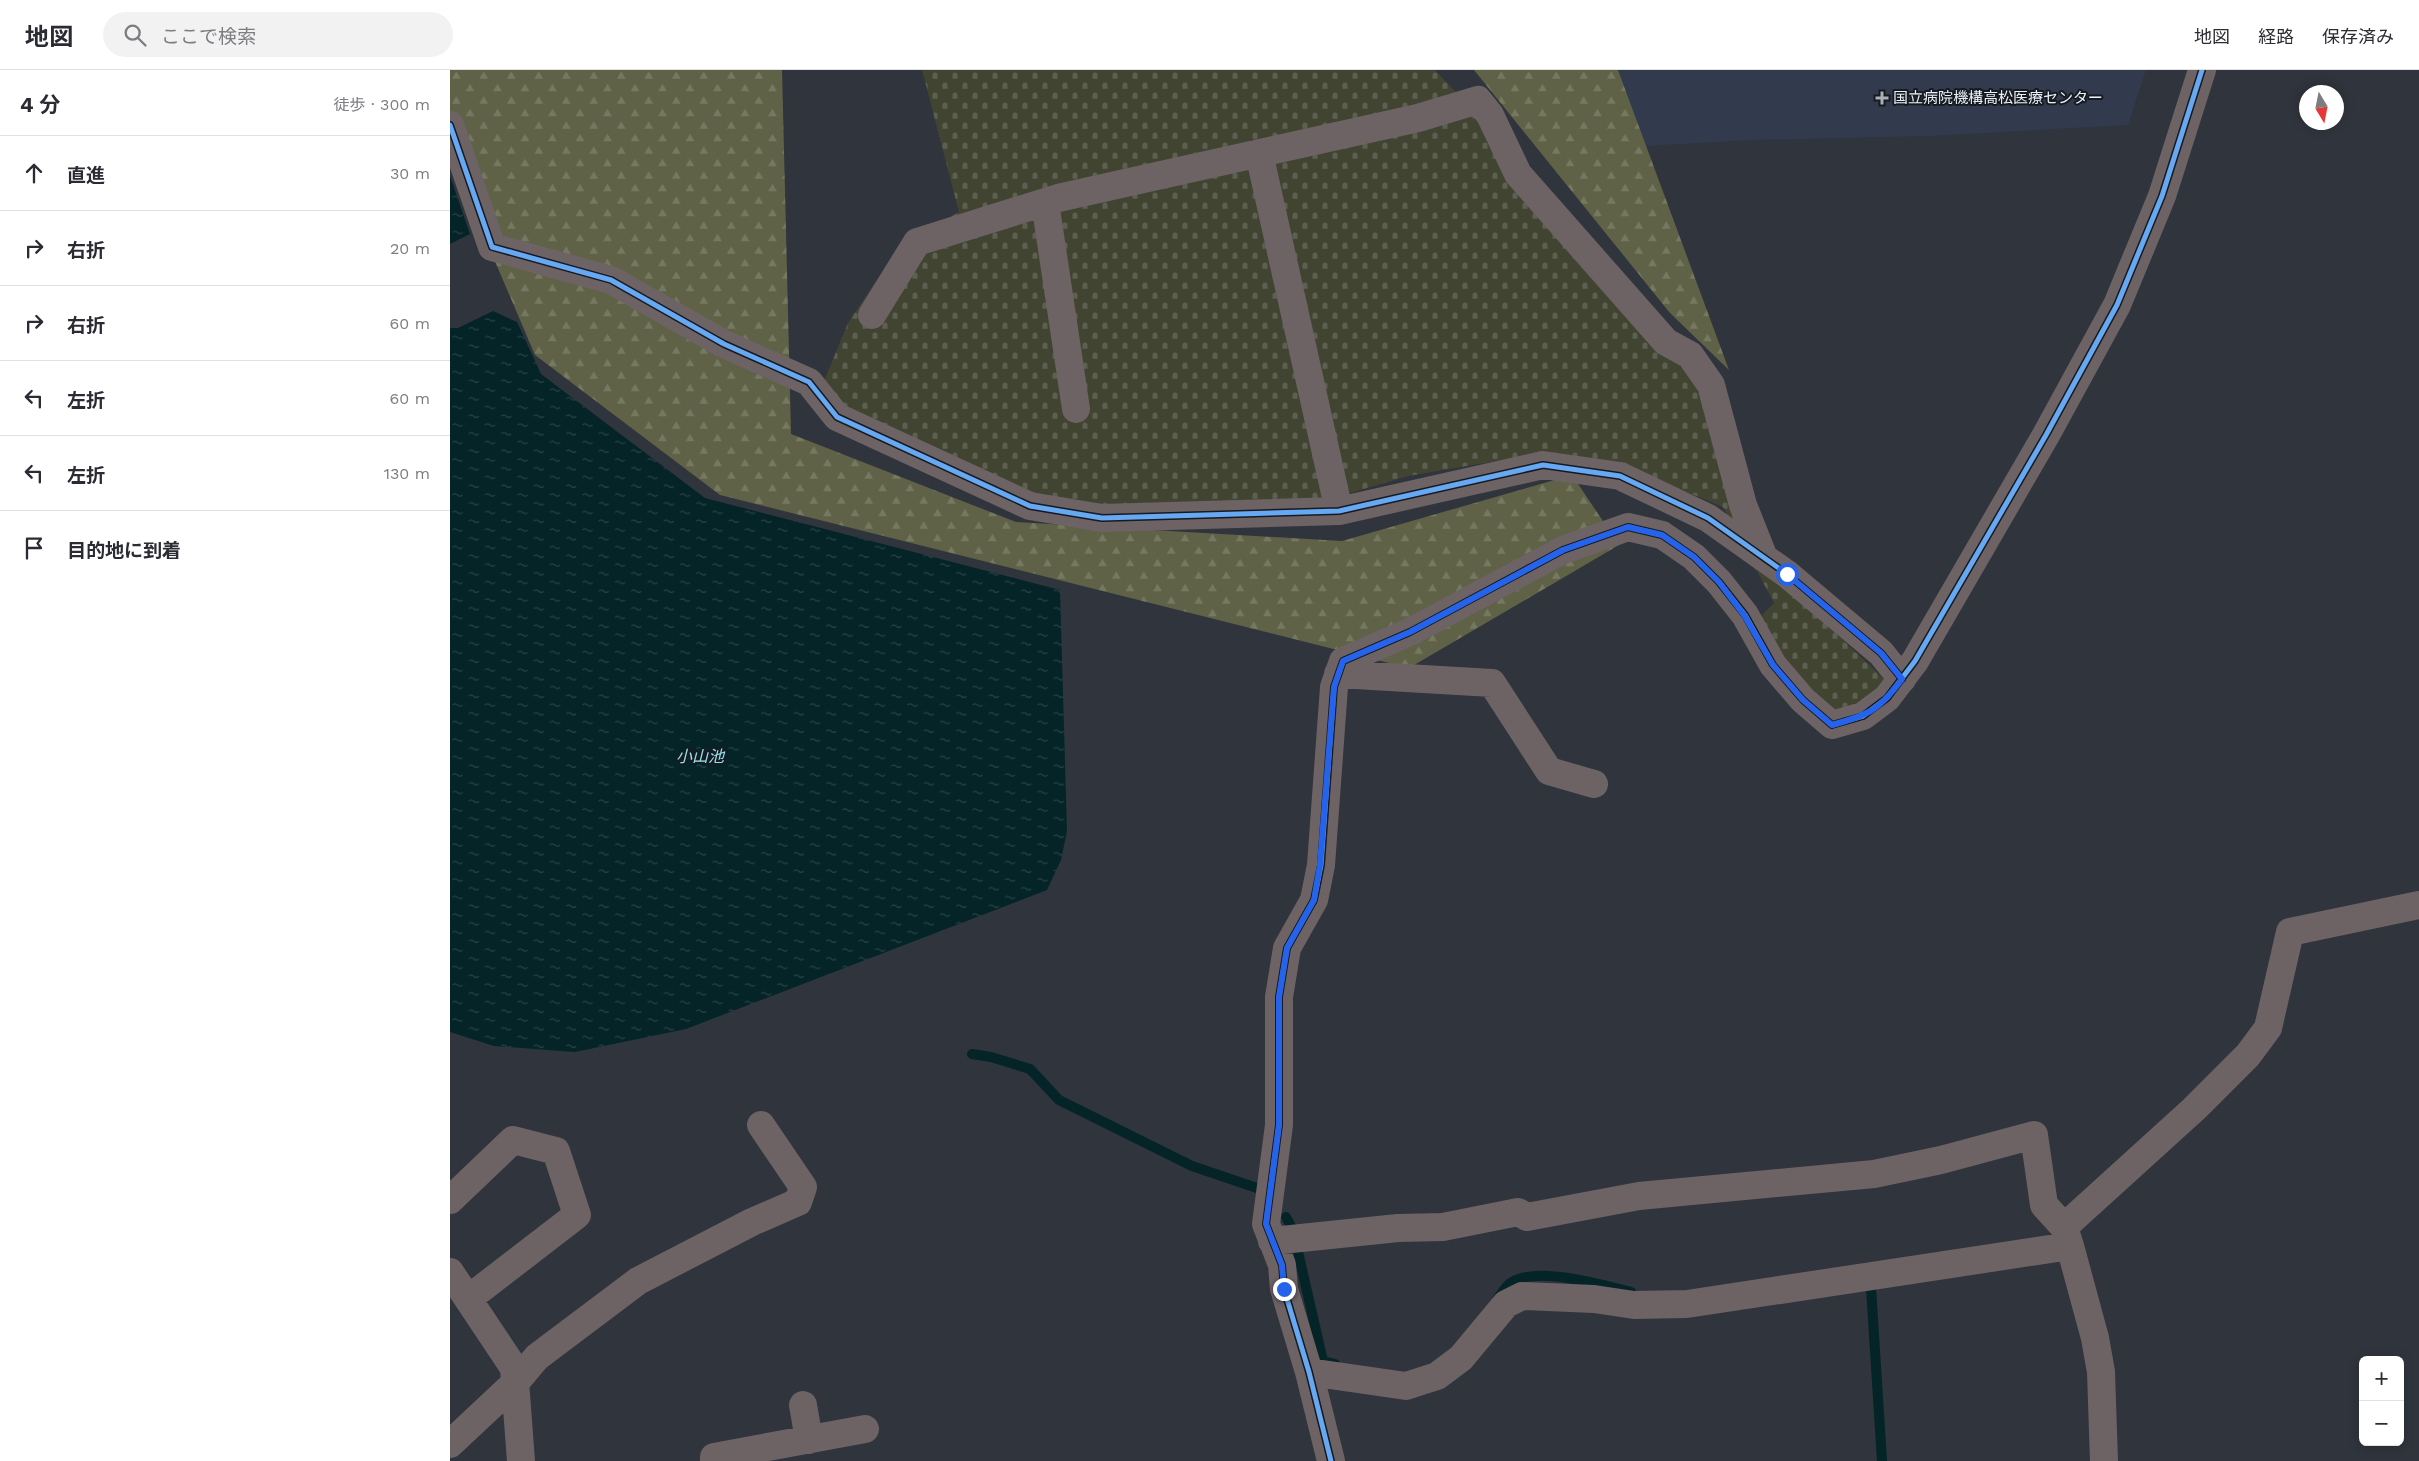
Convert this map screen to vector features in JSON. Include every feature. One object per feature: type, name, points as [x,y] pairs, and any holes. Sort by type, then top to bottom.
[{"type":"street","points":[[1331,1461],[1309,1372],[1284,1289],[1282,1265],[1266,1224],[1279,1125],[1279,997],[1287,948],[1314,900],[1316,891],[1320,865],[1334,687],[1343,661],[1410,632],[1563,550],[1628,527],[1662,535],[1694,557],[1719,582],[1744,615],[1773,665],[1803,700],[1832,725],[1863,716],[1887,698],[1915,661],[2041,443],[2116,305],[2162,196],[2202,70]]},
{"type":"street","points":[[872,315],[917,242],[1045,202],[1418,118],[1478,100],[1490,115],[1518,174],[1666,342],[1690,354],[1711,385],[1743,505],[1764,558]]},
{"type":"street","points":[[450,125],[492,247],[611,280],[724,344],[809,382],[838,417],[1030,506],[1102,518],[1340,511],[1543,465],[1620,476],[1708,518],[1787,574],[1881,653],[1902,679]]},
{"type":"street","points":[[1259,153],[1340,511]]},
{"type":"street","points":[[1045,202],[1076,408]]},
{"type":"street","points":[[1338,674],[1492,683],[1550,771],[1594,784]]},
{"type":"street","points":[[1309,1372],[1406,1386],[1437,1376],[1461,1358],[1506,1304],[1522,1296],[1594,1299],[1634,1305],[1687,1304],[2067,1237],[2248,1055],[2258,1042],[2268,1028],[2290,932],[2419,905]]},
{"type":"street","points":[[450,1444],[515,1383],[537,1357],[638,1281],[752,1222],[798,1202],[803,1186],[761,1125]]},
{"type":"street","points":[[1272,1241],[1398,1228],[1443,1227],[1518,1212],[1527,1217],[1639,1196],[1874,1174],[1941,1160],[2034,1135],[2044,1205],[2067,1237],[2095,1338],[2101,1372],[2104,1461]]},
{"type":"street","points":[[450,1200],[513,1140],[556,1151],[577,1215],[468,1299]]},
{"type":"street","points":[[450,1272],[514,1368],[521,1461]]},
{"type":"street","points":[[803,1405],[810,1440]]},
{"type":"street","points":[[714,1461],[714,1457],[865,1429]]},
{"type":"shaded area","name":"国立病院機構高松医療センター","points":[[1618,70],[2146,70],[2128,125],[1930,136],[1751,140],[1646,146]]},
{"type":"green space","points":[[450,70],[782,70],[791,434],[1016,522],[1342,541],[1572,475],[1619,545],[1409,668],[720,495],[535,355],[450,156]]},
{"type":"green space","points":[[922,70],[1435,70],[1479,117],[1702,388],[1796,595],[1888,683],[1866,705],[1829,716],[1777,666],[1760,617],[1774,603],[1723,507],[1619,464],[1543,453],[1408,476],[1330,499],[1103,511],[1035,502],[817,398],[848,323],[900,245],[959,212]]},
{"type":"green space","points":[[1474,70],[1618,70],[1729,370],[1670,313]]},
{"type":"water","points":[[450,176],[470,234],[450,244]]},
{"type":"water","name":"小山池","points":[[493,311],[517,322],[541,374],[705,498],[1060,590],[1067,831],[1061,860],[1047,890],[686,1029],[575,1052],[494,1046],[450,1032],[450,328],[458,328]]},
{"type":"waterway","points":[[972,1054],[991,1057],[1030,1069],[1059,1100],[1192,1166],[1257,1188]]},
{"type":"waterway","points":[[1286,1217],[1293,1230],[1323,1361],[1335,1364]]},
{"type":"waterway","points":[[1497,1300],[1510,1283],[1538,1276],[1571,1278],[1631,1292]]},
{"type":"waterway","points":[[1871,1288],[1882,1461]]},
{"type":"cycle path","points":[[1331,1461],[1309,1372],[1284,1289],[1282,1265],[1266,1224],[1279,1125],[1279,997],[1287,948],[1314,900],[1321,865],[1334,687],[1343,661],[1410,632],[1563,550],[1628,527],[1662,535],[1694,557],[1719,582],[1745,615],[1773,665],[1803,700],[1832,725],[1863,716],[1887,698],[1915,661],[2046,435],[2117,305],[2162,196],[2202,70]]},
{"type":"cycle path","points":[[450,125],[492,247],[611,280],[724,344],[809,382],[837,417],[1030,506],[1102,518],[1339,511],[1543,465],[1620,476],[1708,518],[1787,574],[1881,653],[1902,679]]},
{"type":"place","name":"国立病院機構高松医療センター","points":[[1882,98]]},
{"type":"route","points":[[1284,1289],[1282,1265],[1266,1224],[1279,1125],[1279,997],[1287,948],[1314,900],[1320,865],[1334,687],[1343,661],[1410,632],[1563,550],[1628,527],[1662,535],[1694,557],[1719,582],[1744,615],[1773,665],[1803,700],[1832,725],[1863,716],[1887,698],[1902,679],[1881,653],[1787,574]]}]
